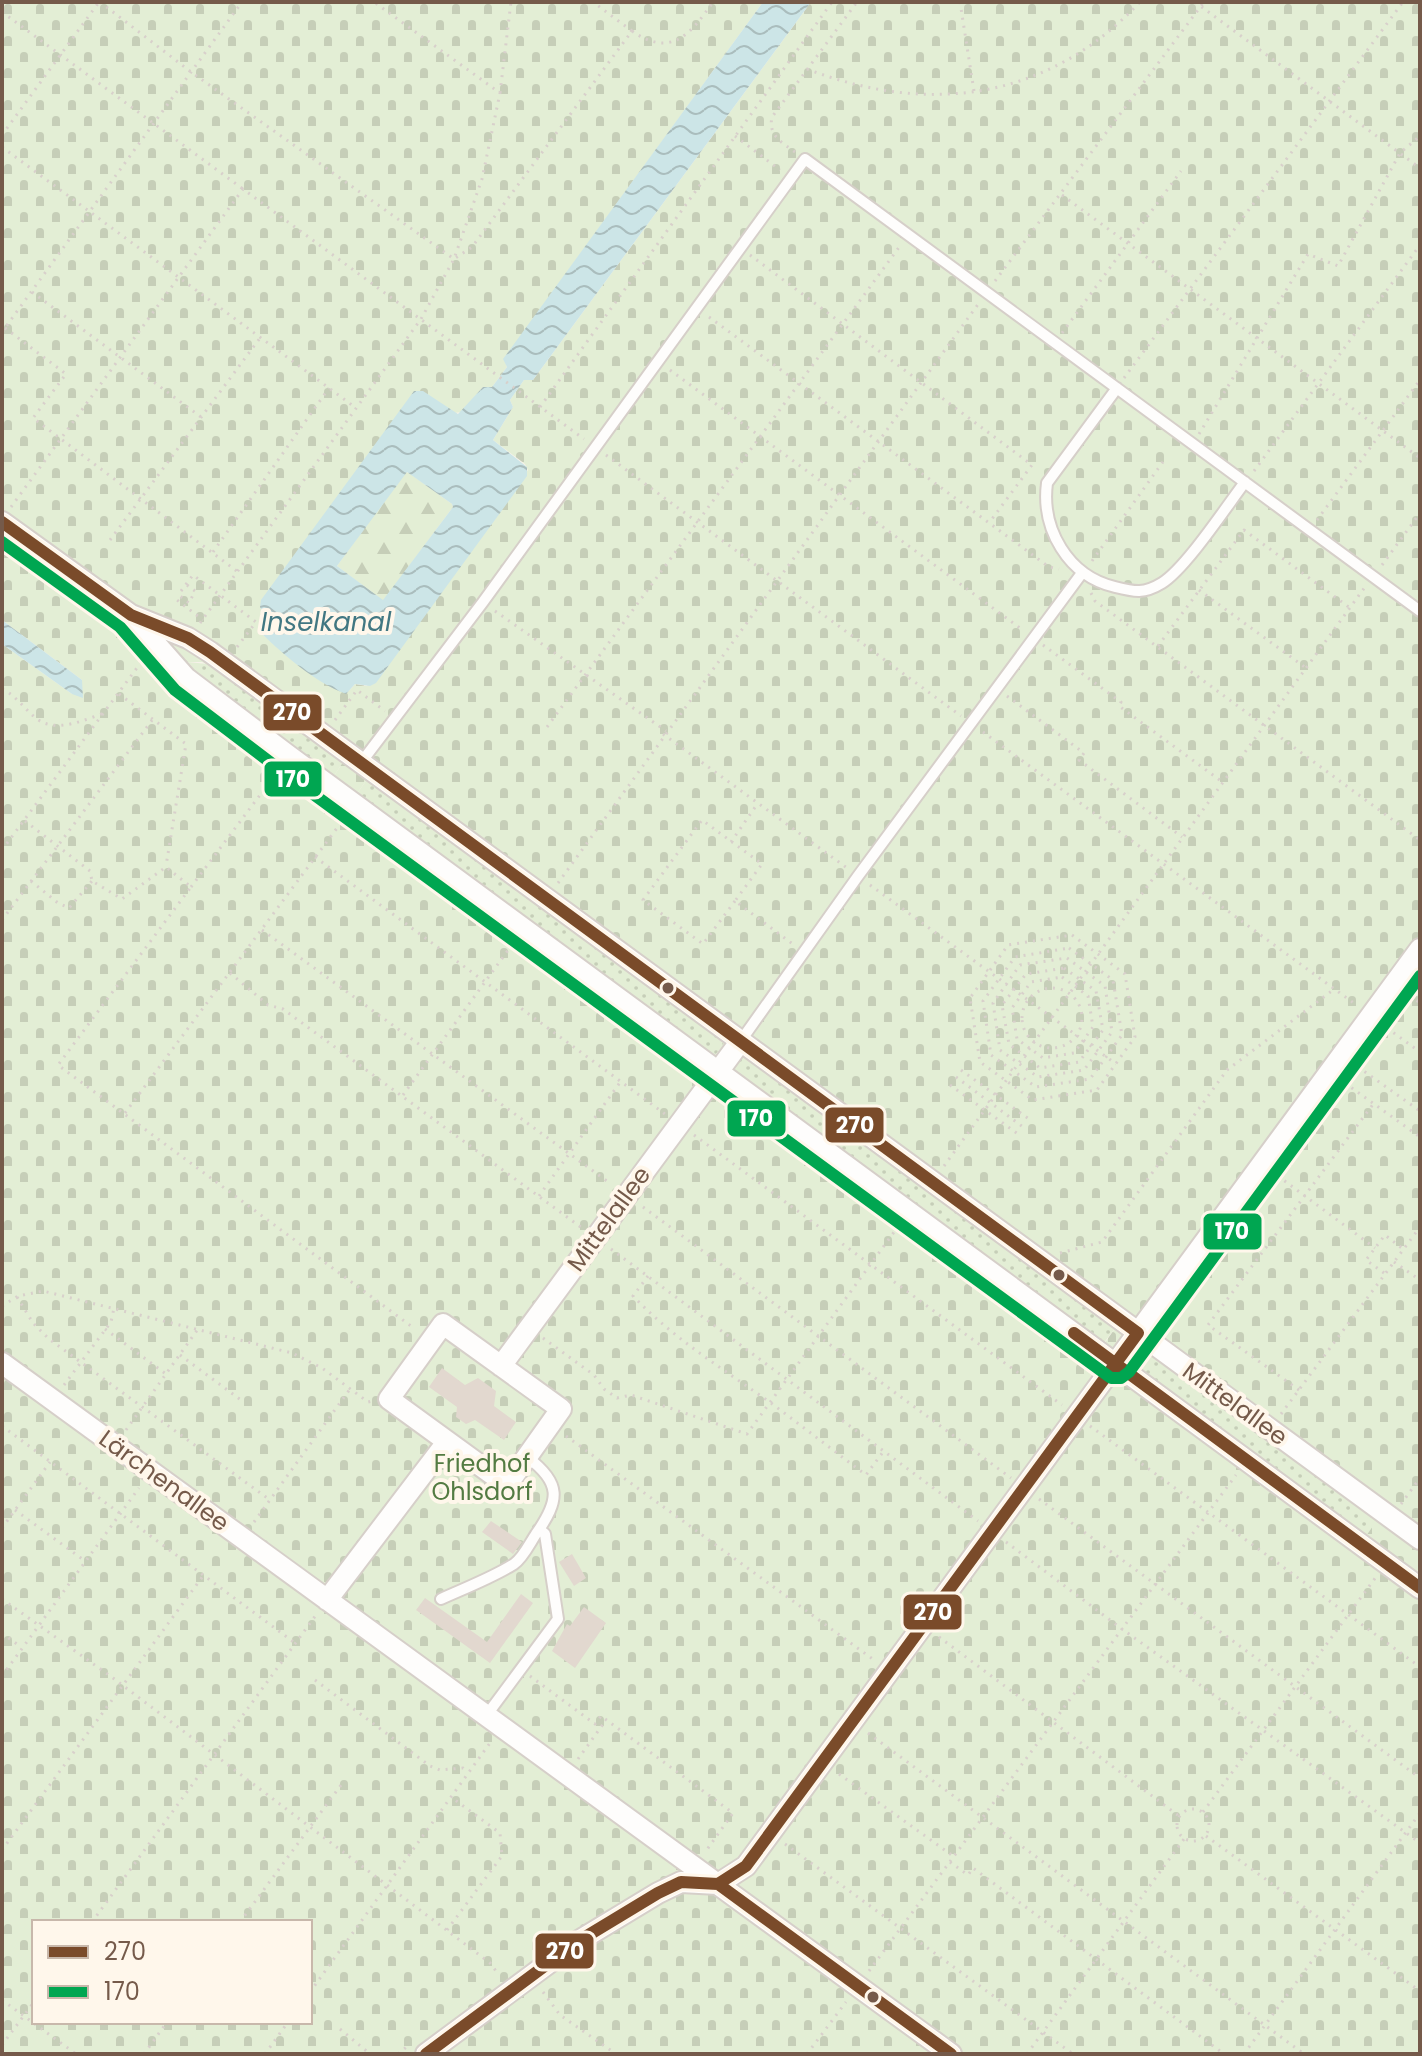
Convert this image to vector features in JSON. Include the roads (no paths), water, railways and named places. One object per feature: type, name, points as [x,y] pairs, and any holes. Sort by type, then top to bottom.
[{"type":"street","name":"Mittelallee","points":[[4,518],[131,615],[188,638],[210,652],[1420,1539]]},
{"type":"street","name":"Mittelallee","points":[[131,615],[145,651],[186,678],[1420,1588]]},
{"type":"street","points":[[347,798],[360,764]]},
{"type":"street","points":[[426,2054],[577,1942],[658,1893],[681,1882],[718,1884],[746,1866],[1420,949]]},
{"type":"street","name":"Mittelallee","points":[[501,1366],[740,1042]]},
{"type":"street","points":[[443,1324],[501,1366],[561,1409],[507,1485],[389,1399],[443,1324]]},
{"type":"street","name":"Lärchenallee","points":[[2,1363],[951,2054]]},
{"type":"street","points":[[327,1600],[447,1442]]},
{"type":"lane","points":[[360,764],[483,602],[805,159],[1420,611]]},
{"type":"lane","points":[[1117,388],[1047,483],[1045,502],[1050,525],[1062,552],[1082,573],[1108,586],[1139,593],[1163,582],[1183,563],[1245,482]]},
{"type":"lane","points":[[740,1042],[858,876],[1082,573]]},
{"type":"lane","points":[[441,1599],[516,1563],[540,1530],[554,1503],[555,1490],[542,1468],[527,1457]]},
{"type":"lane","points":[[494,1721],[521,1669],[558,1619],[545,1534],[540,1530]]},
{"type":"water","name":"Inselkanal","points":[[763,2],[811,2],[533,380],[524,380],[510,400],[513,407],[493,440],[527,467],[527,476],[376,683],[370,686],[355,684],[346,694],[334,689],[301,668],[261,633],[267,620],[260,607],[261,600],[414,391],[423,391],[458,414],[483,387],[492,387],[507,367],[503,359]],"holes":[[[407,472],[453,507],[383,600],[337,566]]]},
{"type":"water","points":[[2,620],[82,680],[83,698],[72,694],[2,644]]},
{"type":"park label","name":"Friedhof Ohlsdorf","points":[[482,1478]]}]
